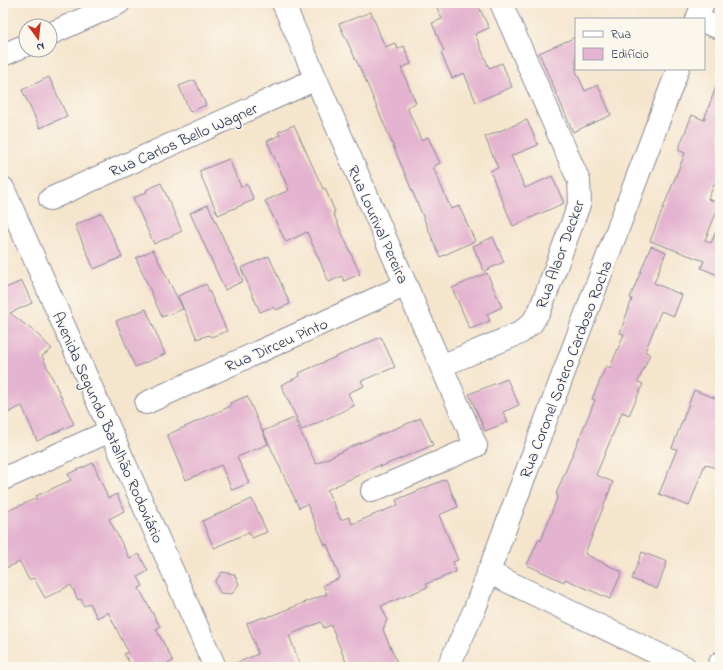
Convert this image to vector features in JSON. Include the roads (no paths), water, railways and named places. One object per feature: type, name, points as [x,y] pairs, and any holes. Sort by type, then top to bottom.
[{"type":"street","points":[[58,30],[119,3]]},
{"type":"street","name":"Rua Lourival Pereira","points":[[283,3],[476,446],[372,491]]},
{"type":"street","name":"Rua Alaor Decker","points":[[441,366],[520,333],[532,324],[540,310],[580,202],[579,181],[502,3]]},
{"type":"street","points":[[697,18],[703,3]]},
{"type":"street","points":[[705,22],[720,28]]},
{"type":"street","points":[[3,55],[18,48]]},
{"type":"street","name":"Rua Coronel Sotero Cardoso Rocha","points":[[448,667],[474,611],[678,70]]},
{"type":"street","name":"Rua Carlos Bello Wagner","points":[[50,199],[316,79]]},
{"type":"street","name":"Avenida Segundo Batalhão Rodoviário","points":[[3,188],[215,667]]},
{"type":"street","name":"Rua Dirceu Pinto","points":[[146,403],[406,285]]},
{"type":"street","points":[[3,479],[110,431]]},
{"type":"street","points":[[488,572],[685,667]]},
{"type":"street","points":[[718,667],[720,663]]}]
